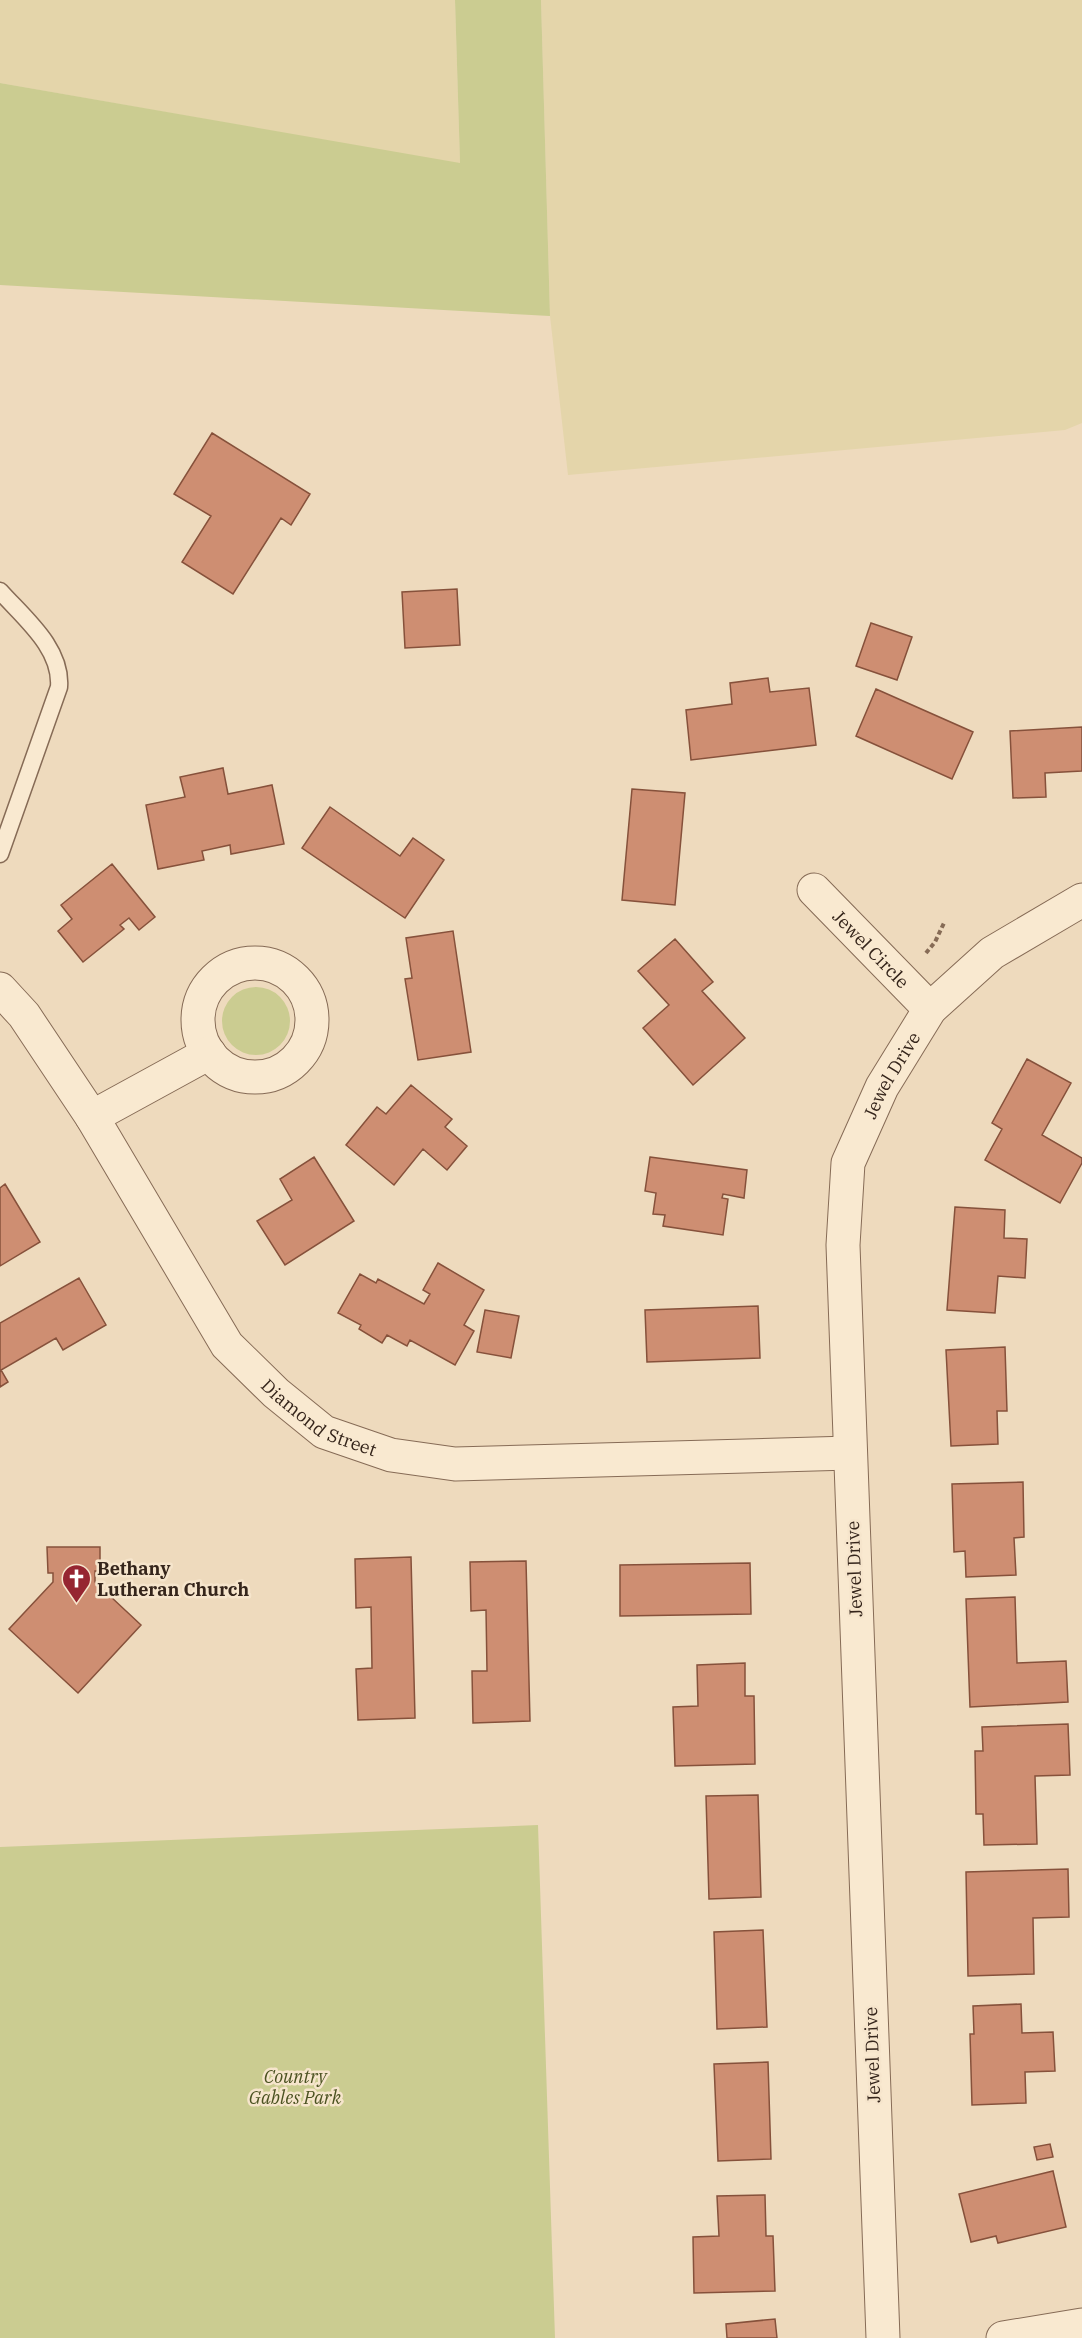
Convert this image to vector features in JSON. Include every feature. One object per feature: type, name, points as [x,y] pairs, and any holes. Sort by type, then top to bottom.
[{"type":"street","name":"Jewel Circle","points":[[814,890],[930,1009]]},
{"type":"street","name":"Jewel Drive","points":[[883,2338],[843,1245],[848,1163],[882,1087],[930,1009],[992,953],[1082,900]]},
{"type":"street","name":"Diamond Street","points":[[0,989],[24,1015],[92,1118],[227,1345],[276,1394],[324,1432],[391,1455],[455,1464],[850,1453]]},
{"type":"street","points":[[92,1118],[208,1053]]},
{"type":"street","points":[[1004,2338],[1082,2325]]},
{"type":"lane","points":[[0,591],[46,643],[54,656],[59,677],[58,687],[0,854]]},
{"type":"shaded area","points":[[0,0],[455,0],[460,164],[0,83]]},
{"type":"shaded area","points":[[541,0],[1082,0],[1082,423],[1065,430],[568,475],[550,316]]},
{"type":"green space","points":[[455,0],[541,0],[550,316],[0,285],[0,83],[460,163]]},
{"type":"green space","points":[[256,987],[269,990],[280,997],[287,1008],[290,1021],[287,1034],[280,1045],[269,1052],[256,1055],[243,1052],[232,1045],[225,1034],[222,1021],[225,1008],[232,997],[243,990]]},
{"type":"green space","name":"Country Gables Park","points":[[538,1825],[555,2338],[0,2338],[0,1847]]},
{"type":"building","points":[[212,433],[310,494],[291,525],[281,518],[233,594],[182,562],[211,516],[174,494]]},
{"type":"building","points":[[457,589],[460,645],[405,648],[402,592]]},
{"type":"building","points":[[871,623],[912,637],[897,680],[856,666]]},
{"type":"building","points":[[768,678],[770,692],[809,688],[816,745],[691,760],[686,710],[732,704],[730,683]]},
{"type":"building","points":[[876,689],[973,732],[952,779],[856,736]]},
{"type":"building","points":[[1082,727],[1082,771],[1045,773],[1046,797],[1013,798],[1010,731]]},
{"type":"building","points":[[223,768],[228,794],[272,785],[284,844],[231,854],[230,845],[202,851],[204,860],[158,869],[146,805],[185,797],[180,777]]},
{"type":"building","points":[[632,789],[685,793],[675,905],[622,900]]},
{"type":"building","points":[[330,807],[400,856],[413,838],[444,860],[405,918],[302,848]]},
{"type":"building","points":[[112,864],[155,917],[139,930],[129,918],[120,925],[124,929],[83,962],[58,931],[72,919],[61,905]]},
{"type":"building","points":[[453,931],[471,1052],[418,1060],[405,979],[412,978],[406,938]]},
{"type":"building","points":[[675,939],[713,982],[702,991],[745,1038],[693,1085],[643,1028],[669,1005],[638,971]]},
{"type":"building","points":[[1027,1059],[1071,1083],[1042,1135],[1082,1158],[1082,1163],[1060,1203],[985,1160],[1002,1129],[992,1123]]},
{"type":"building","points":[[411,1085],[452,1119],[445,1127],[467,1146],[447,1170],[423,1149],[394,1185],[346,1145],[377,1107],[386,1114]]},
{"type":"building","points":[[314,1157],[354,1221],[285,1265],[257,1221],[292,1200],[280,1179]]},
{"type":"building","points":[[650,1157],[747,1170],[744,1198],[723,1194],[722,1198],[728,1199],[723,1235],[663,1226],[665,1215],[653,1214],[656,1193],[645,1191]]},
{"type":"building","points":[[5,1184],[40,1242],[0,1266],[0,1188]]},
{"type":"building","points":[[955,1207],[1005,1210],[1004,1238],[1027,1239],[1025,1278],[998,1276],[995,1313],[947,1310]]},
{"type":"building","points":[[438,1263],[484,1290],[464,1325],[474,1331],[455,1365],[410,1340],[407,1346],[387,1335],[382,1343],[359,1329],[361,1325],[338,1313],[360,1274],[376,1283],[378,1279],[424,1304],[430,1294],[423,1290]]},
{"type":"building","points":[[79,1278],[106,1325],[63,1350],[56,1338],[1,1370],[8,1382],[0,1387],[0,1323]]},
{"type":"building","points":[[758,1306],[760,1358],[647,1362],[645,1310]]},
{"type":"building","points":[[485,1310],[519,1316],[511,1358],[477,1352]]},
{"type":"building","points":[[1005,1347],[1007,1411],[997,1411],[998,1444],[951,1446],[946,1350]]},
{"type":"building","points":[[1023,1482],[1024,1537],[1014,1538],[1016,1575],[966,1577],[965,1551],[954,1552],[952,1484]]},
{"type":"building","name":"Bethany Lutheran Church","points":[[47,1547],[100,1547],[100,1571],[95,1571],[95,1582],[141,1625],[78,1693],[9,1629],[53,1582],[53,1573],[48,1573]]},
{"type":"building","points":[[411,1557],[415,1718],[358,1720],[356,1669],[372,1668],[371,1607],[356,1608],[355,1559]]},
{"type":"building","points":[[526,1561],[530,1721],[473,1723],[472,1671],[487,1671],[486,1610],[471,1611],[470,1562]]},
{"type":"building","points":[[750,1563],[751,1614],[620,1616],[620,1565]]},
{"type":"building","points":[[1015,1597],[1017,1663],[1066,1661],[1068,1702],[970,1707],[966,1599]]},
{"type":"building","points":[[745,1663],[745,1696],[754,1696],[755,1764],[675,1766],[673,1707],[698,1706],[697,1665]]},
{"type":"building","points":[[1068,1724],[1070,1775],[1035,1776],[1037,1844],[984,1845],[983,1814],[976,1814],[975,1751],[983,1751],[982,1727]]},
{"type":"building","points":[[758,1795],[761,1897],[709,1899],[706,1796]]},
{"type":"building","points":[[1068,1869],[1069,1917],[1033,1918],[1034,1974],[968,1976],[966,1872]]},
{"type":"building","points":[[763,1930],[767,2027],[717,2029],[714,1932]]},
{"type":"building","points":[[1021,2004],[1022,2033],[1053,2032],[1055,2071],[1025,2072],[1026,2103],[972,2105],[970,2034],[974,2034],[973,2006]]},
{"type":"building","points":[[768,2062],[771,2159],[718,2161],[714,2064]]},
{"type":"building","points":[[1050,2144],[1053,2157],[1037,2160],[1034,2147]]},
{"type":"building","points":[[1053,2171],[1066,2227],[998,2243],[996,2236],[971,2242],[959,2194]]},
{"type":"building","points":[[765,2195],[766,2236],[773,2236],[775,2291],[694,2293],[693,2237],[719,2236],[717,2196]]},
{"type":"building","points":[[775,2319],[777,2338],[727,2338],[726,2324]]},
{"type":"place","name":"Bethany Lutheran Church","points":[[76,1604]]}]
